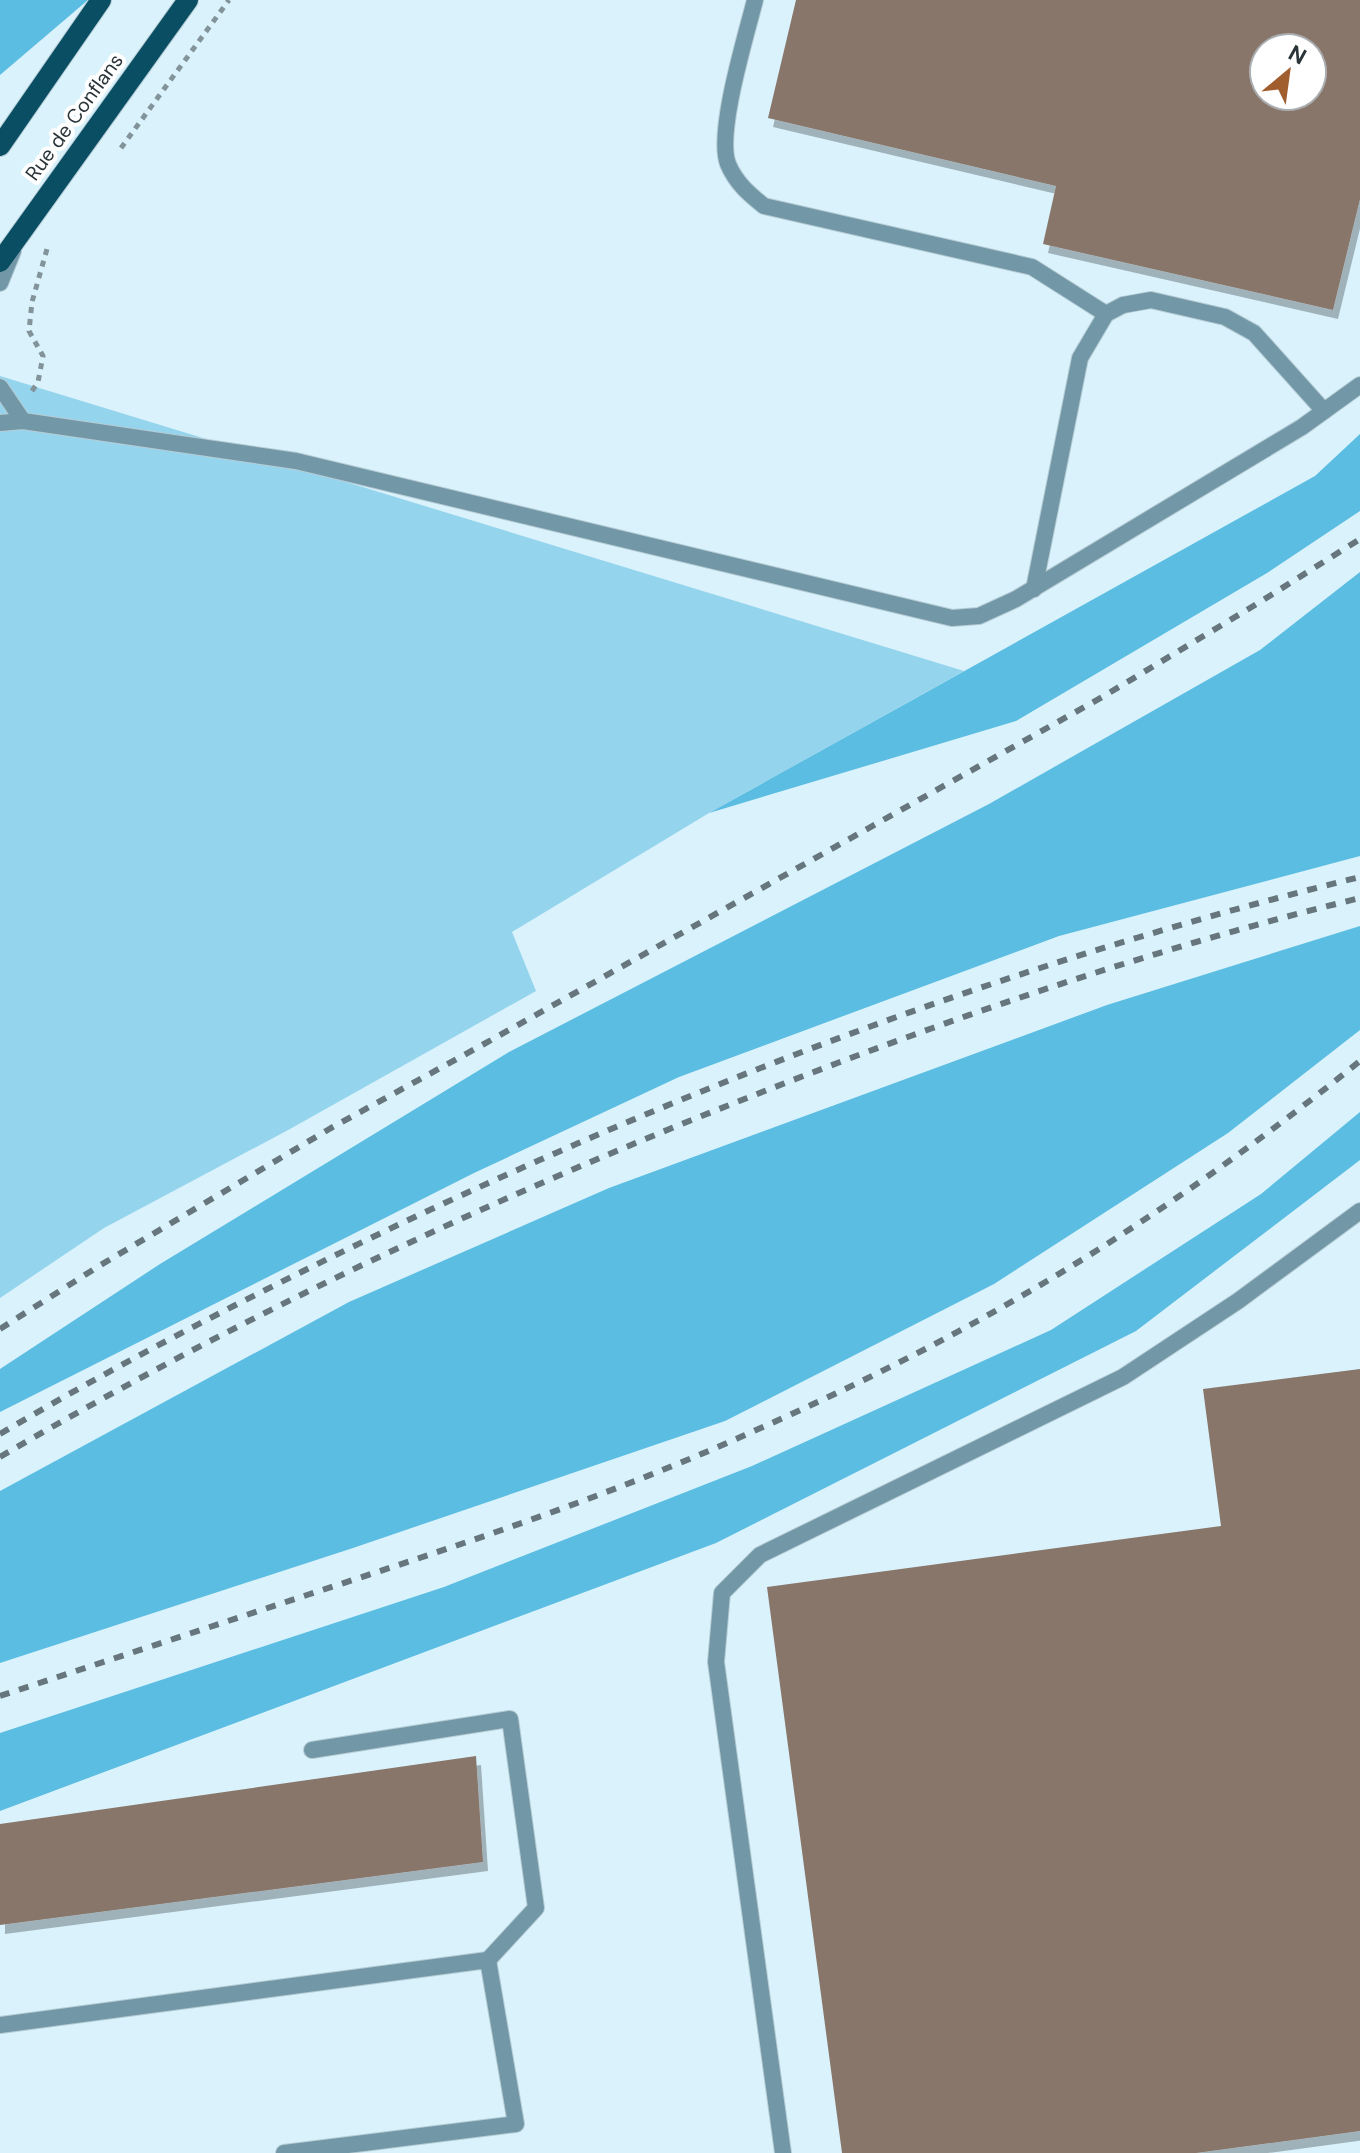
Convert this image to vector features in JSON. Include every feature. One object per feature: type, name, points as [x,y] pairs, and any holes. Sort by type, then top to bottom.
[{"type":"main road","points":[[0,146],[101,0]]},
{"type":"main road","name":"Rue de Conflans","points":[[0,262],[188,0]]},
{"type":"lane","points":[[755,0],[724,140],[727,162],[742,188],[764,206],[1032,267],[1106,314]]},
{"type":"lane","points":[[0,283],[21,231]]},
{"type":"lane","points":[[1034,589],[1080,358],[1106,314],[1123,305],[1151,300],[1225,317],[1254,333],[1324,411]]},
{"type":"lane","points":[[0,423],[20,417],[296,461],[952,618],[979,616],[1034,589],[1302,427],[1360,385]]},
{"type":"lane","points":[[0,387],[20,417]]},
{"type":"lane","points":[[783,2153],[716,1662],[722,1593],[760,1555],[1123,1377],[1238,1301],[1360,1211]]},
{"type":"lane","points":[[0,2025],[488,1960],[536,1908],[510,1719],[312,1750]]},
{"type":"lane","points":[[284,2153],[516,2124],[488,1960]]},
{"type":"path","points":[[120,149],[229,0]]},
{"type":"path","points":[[20,417],[38,382],[43,356],[29,331],[32,302],[47,249]]},
{"type":"shaded area","points":[[0,0],[88,0],[0,75]]},
{"type":"shaded area","points":[[0,376],[964,671],[709,813],[512,932],[536,991],[290,1129],[104,1228],[0,1298]]},
{"type":"shaded area","points":[[1360,434],[1360,511],[1267,573],[1016,721],[709,813],[1315,476]]},
{"type":"shaded area","points":[[1360,572],[1360,856],[1059,936],[679,1077],[474,1173],[0,1412],[0,1369],[160,1264],[509,1052],[989,804],[1260,650]]},
{"type":"shaded area","points":[[1360,926],[1360,1030],[1228,1133],[994,1284],[725,1421],[353,1548],[0,1663],[0,1491],[349,1302],[609,1188],[1107,1005]]},
{"type":"shaded area","points":[[1360,1112],[1360,1160],[1136,1331],[716,1543],[0,1811],[0,1733],[444,1587],[752,1466],[1051,1330],[1261,1194]]},
{"type":"building","points":[[796,0],[1360,0],[1360,199],[1333,310],[1043,244],[1056,186],[768,118]]},
{"type":"building","points":[[1360,1369],[1360,2131],[1196,2153],[842,2153],[767,1587],[1221,1526],[1203,1389]]},
{"type":"building","points":[[476,1756],[483,1862],[0,1925],[0,1824]]},
{"type":"railway","points":[[0,1329],[99,1266],[331,1128],[1104,696],[1360,539]]},
{"type":"railway","points":[[0,1434],[148,1351],[298,1273],[516,1170],[752,1071],[871,1026],[1114,945],[1360,877]]},
{"type":"railway","points":[[0,1457],[181,1356],[367,1263],[651,1137],[974,1013],[1204,940],[1360,898]]},
{"type":"railway","points":[[0,1696],[530,1520],[692,1458],[809,1406],[966,1327],[1092,1254],[1229,1161],[1360,1061]]}]
